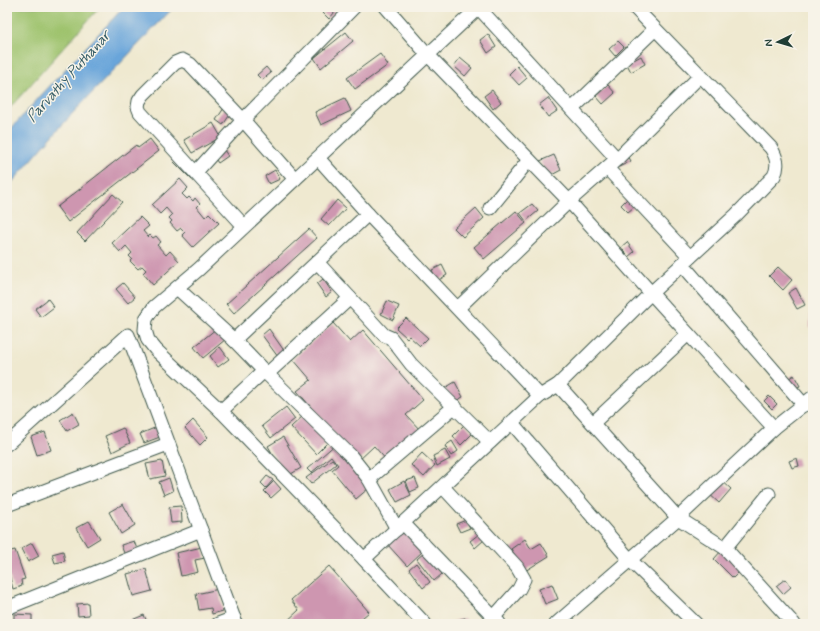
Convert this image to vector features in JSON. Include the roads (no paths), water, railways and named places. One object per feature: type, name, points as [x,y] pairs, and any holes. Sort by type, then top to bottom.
[{"type":"street","points":[[196,172],[243,120],[354,7]]},
{"type":"street","points":[[386,7],[428,55],[569,201],[774,428]]},
{"type":"street","points":[[425,624],[221,411],[156,350],[148,340],[143,322],[154,307],[198,269],[318,158],[478,7],[617,159]]},
{"type":"street","points":[[364,559],[540,396],[558,385],[651,293],[736,215],[774,176],[777,167],[777,160],[771,148],[634,7]]},
{"type":"street","points":[[572,110],[655,29]]},
{"type":"street","points":[[244,226],[140,112],[138,107],[139,101],[143,95],[175,63],[182,60],[190,64],[243,120],[295,179]]},
{"type":"street","points":[[458,308],[569,201],[617,159],[700,76]]},
{"type":"street","points":[[318,158],[368,214],[540,396]]},
{"type":"street","points":[[490,208],[529,160]]},
{"type":"street","points":[[556,624],[678,518],[774,428],[808,401],[607,168]]},
{"type":"street","points":[[234,340],[368,214]]},
{"type":"street","points":[[317,262],[384,335],[391,338],[411,364],[490,442]]},
{"type":"street","points":[[177,288],[234,340],[350,455],[369,479],[400,526],[496,621],[519,589],[524,579],[517,567],[443,487]]},
{"type":"street","points":[[221,411],[350,298]]},
{"type":"street","points":[[593,423],[688,334]]},
{"type":"street","points":[[7,444],[128,335],[235,621],[218,624]]},
{"type":"street","points":[[558,385],[678,518],[725,548],[794,624]]},
{"type":"street","points":[[369,479],[454,406]]},
{"type":"street","points":[[512,423],[630,560],[696,624]]},
{"type":"street","points":[[7,505],[168,444]]},
{"type":"street","points":[[725,548],[769,494]]},
{"type":"street","points":[[7,608],[201,530]]},
{"type":"water","name":"Parvathy Puthanar","points":[[124,7],[174,7],[71,115],[7,188],[7,133]]}]
